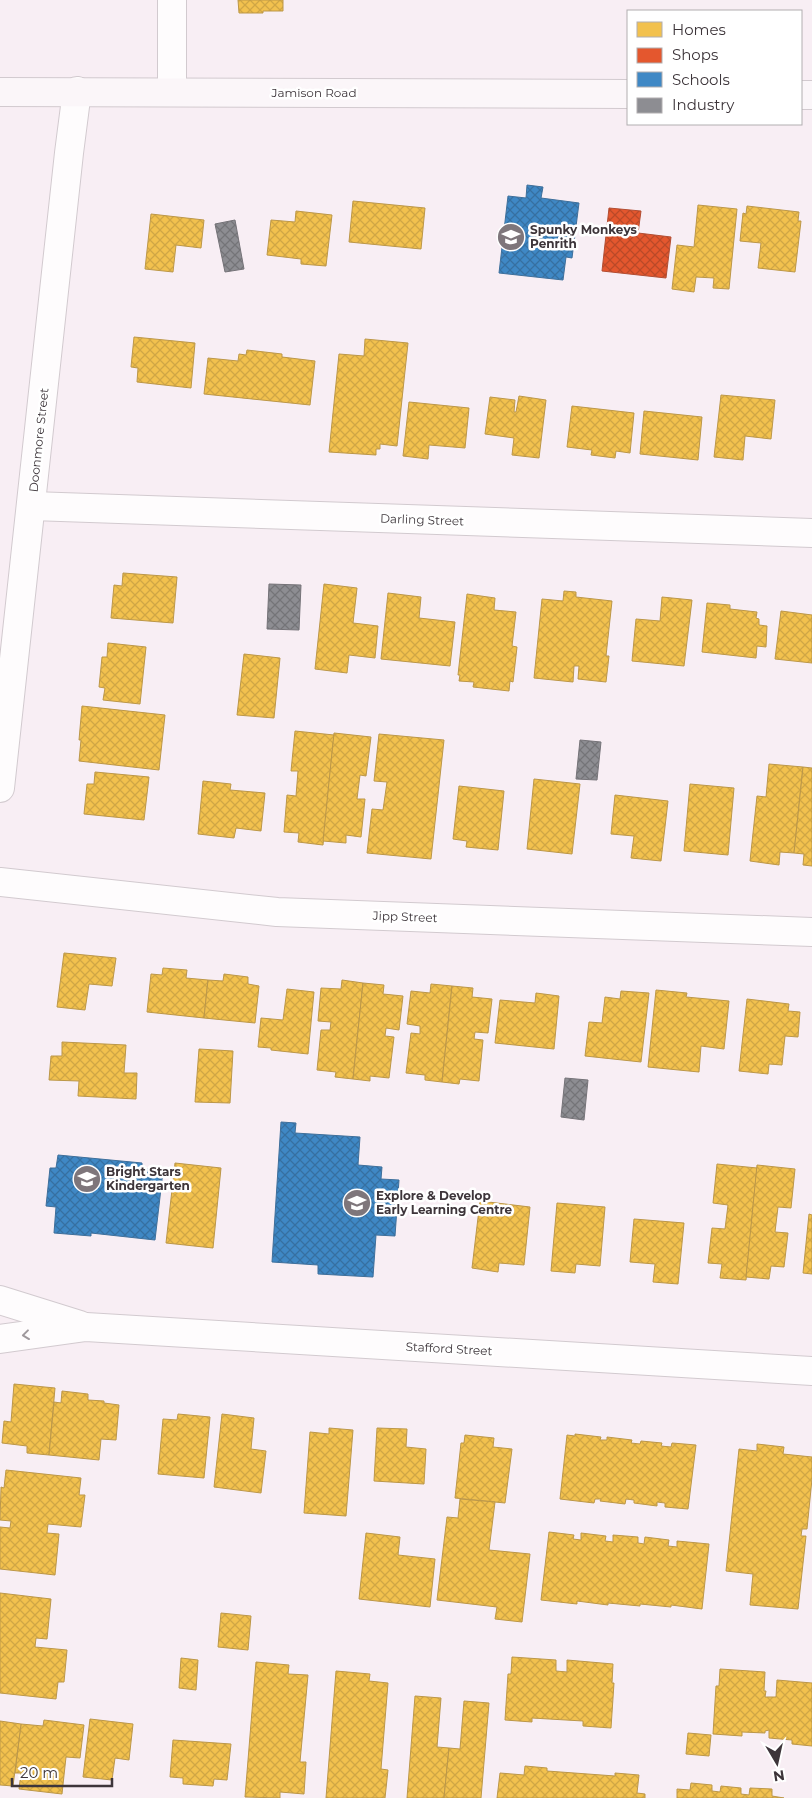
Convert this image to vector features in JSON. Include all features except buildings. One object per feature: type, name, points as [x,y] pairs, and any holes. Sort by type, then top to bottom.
[{"type":"main road","name":"Jamison Road","points":[[0,92],[627,94]]},
{"type":"street","points":[[172,0],[172,92]]},
{"type":"street","name":"Doonmore Street","points":[[0,788],[7,675],[32,506],[77,91]]},
{"type":"street","name":"Darling Street","points":[[32,506],[812,533]]},
{"type":"street","name":"Jipp Street","points":[[0,882],[262,911],[812,932]]},
{"type":"street","name":"Stafford Street","points":[[0,1300],[86,1327]]},
{"type":"street","name":"Stafford Street","points":[[0,1339],[86,1327],[812,1371]]},
{"type":"place","name":"Spunky Monkeys Penrith","points":[[511,237]]},
{"type":"place","name":"Bright Stars Kindergarten","points":[[87,1179]]},
{"type":"place","name":"Explore & Develop Early Learning Centre","points":[[357,1203]]}]
